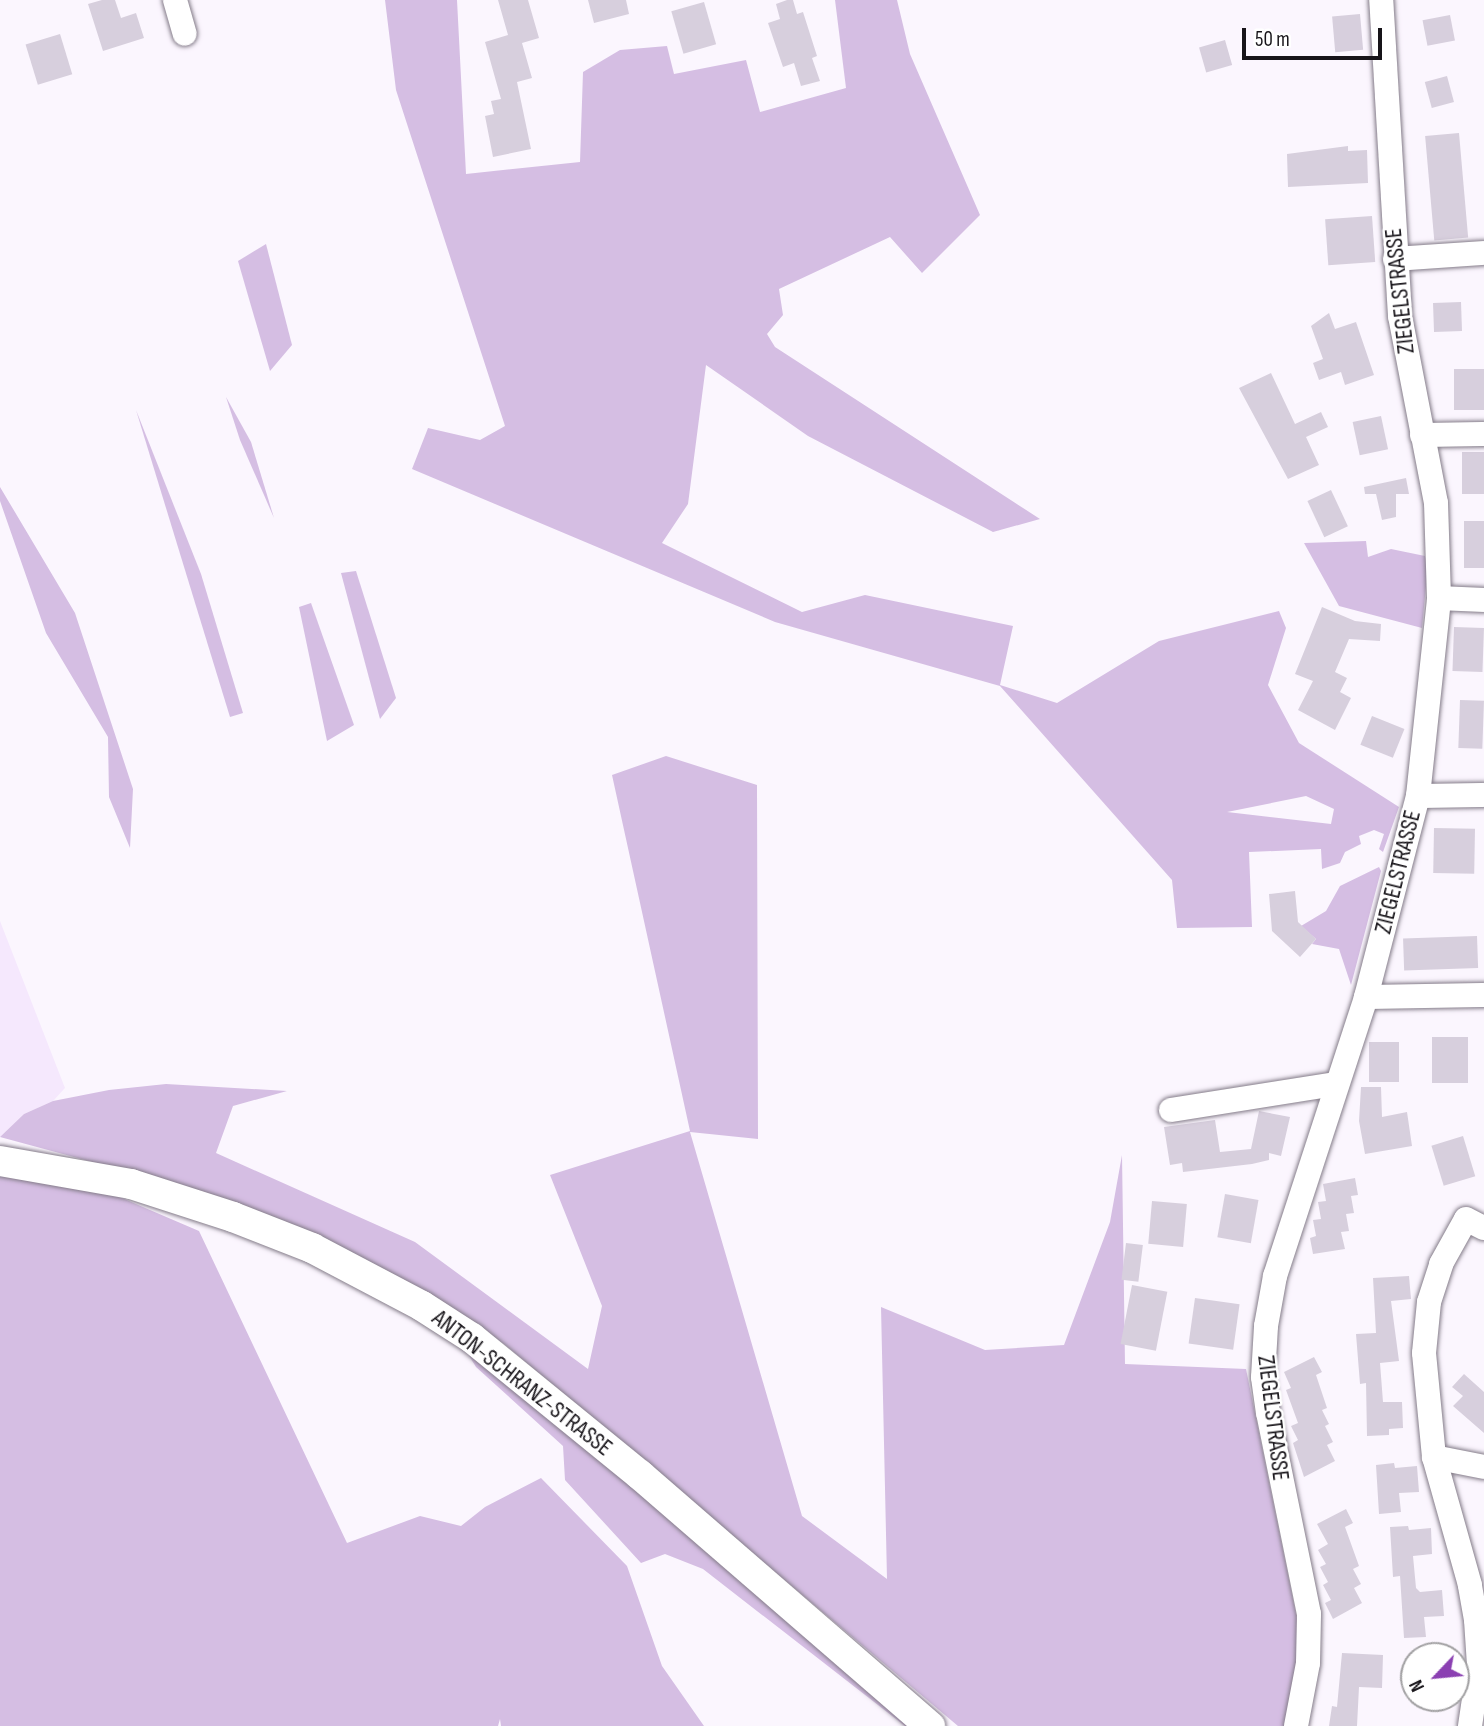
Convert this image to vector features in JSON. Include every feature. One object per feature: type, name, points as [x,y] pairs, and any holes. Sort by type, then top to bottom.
[{"type":"main road","name":"ANTON-SCHRANZ-STRASSE","points":[[0,1161],[131,1184],[233,1217],[312,1248],[422,1306],[472,1338],[640,1475],[930,1726]]},
{"type":"street","points":[[175,0],[185,34]]},
{"type":"street","name":"ZIEGELSTRASSE","points":[[1296,1726],[1308,1664],[1309,1614],[1275,1455],[1263,1353],[1275,1276],[1366,997],[1418,796],[1439,598],[1438,523],[1405,352],[1395,259],[1381,0]]},
{"type":"street","points":[[1395,259],[1484,253]]},
{"type":"street","points":[[1422,435],[1484,433]]},
{"type":"street","points":[[1439,598],[1484,600]]},
{"type":"street","points":[[1418,796],[1484,795]]},
{"type":"street","points":[[1366,997],[1484,995]]},
{"type":"street","points":[[1171,1110],[1336,1084]]},
{"type":"street","points":[[1470,1726],[1479,1665],[1477,1586],[1434,1457],[1424,1353],[1429,1302],[1458,1229],[1466,1219],[1484,1228]]},
{"type":"street","points":[[1434,1457],[1484,1467]]},
{"type":"shaded area","points":[[385,0],[457,0],[466,174],[580,162],[583,72],[620,50],[667,46],[674,74],[746,60],[760,112],[846,88],[835,0],[897,0],[910,54],[980,215],[922,273],[890,237],[779,289],[783,315],[767,334],[775,347],[1040,519],[993,532],[808,436],[706,365],[688,504],[662,543],[802,612],[865,595],[1013,626],[1000,685],[1057,703],[1159,641],[1279,611],[1286,628],[1268,685],[1299,743],[1399,807],[1383,852],[1379,849],[1384,834],[1374,830],[1359,836],[1361,844],[1345,852],[1340,863],[1322,869],[1321,849],[1249,852],[1252,927],[1177,928],[1172,880],[1000,686],[775,622],[412,469],[428,428],[480,440],[505,426],[396,90]],"holes":[[[1306,796],[1334,809],[1331,824],[1227,812]]]},
{"type":"shaded area","points":[[266,244],[292,345],[270,371],[238,261]]},
{"type":"shaded area","points":[[226,397],[251,442],[274,518],[240,440]]},
{"type":"shaded area","points":[[136,410],[201,574],[243,713],[230,717]]},
{"type":"shaded area","points":[[0,487],[75,613],[133,789],[130,848],[109,797],[108,737],[46,633],[0,501]]},
{"type":"shaded area","points":[[1366,541],[1368,557],[1391,549],[1425,556],[1428,565],[1422,628],[1339,606],[1304,543]]},
{"type":"shaded area","points":[[356,571],[396,698],[380,719],[341,573]]},
{"type":"shaded area","points":[[311,603],[354,725],[327,741],[299,607]]},
{"type":"shaded area","points":[[666,756],[757,785],[758,1139],[690,1132],[802,1516],[887,1579],[881,1307],[985,1350],[1064,1345],[1110,1222],[1122,1155],[1125,1364],[1246,1369],[1297,1619],[1298,1663],[1284,1726],[958,1726],[504,1344],[388,1271],[207,1193],[0,1137],[24,1114],[53,1101],[109,1090],[166,1084],[287,1091],[233,1106],[216,1153],[415,1242],[588,1369],[602,1306],[550,1175],[690,1131],[612,775]]},
{"type":"shaded area","points":[[1379,867],[1381,871],[1351,985],[1339,949],[1312,944],[1316,939],[1301,926],[1326,911],[1340,886]]},
{"type":"shaded area","points":[[0,921],[65,1088],[53,1101],[24,1114],[0,1137]]},
{"type":"shaded area","points":[[0,1172],[101,1189],[199,1231],[347,1543],[420,1516],[461,1526],[485,1507],[541,1478],[627,1566],[662,1666],[704,1726],[501,1726],[500,1719],[498,1726],[0,1726]]},
{"type":"shaded area","points":[[463,1346],[934,1726],[905,1726],[703,1569],[665,1554],[641,1563],[565,1480],[563,1446],[476,1367]]},
{"type":"building","points":[[115,0],[121,18],[136,13],[144,38],[103,51],[88,4]]},
{"type":"building","points":[[498,0],[528,0],[539,38],[522,43],[532,78],[517,82],[531,149],[493,157],[485,116],[494,114],[491,101],[501,99],[485,42],[508,35]]},
{"type":"building","points":[[588,0],[626,0],[629,14],[594,23]]},
{"type":"building","points":[[793,0],[797,14],[803,12],[817,56],[812,58],[820,81],[801,86],[794,63],[783,67],[768,23],[780,19],[776,4]]},
{"type":"building","points":[[704,2],[716,44],[683,54],[671,11]]},
{"type":"building","points":[[1360,14],[1363,50],[1335,52],[1332,16]]},
{"type":"building","points":[[1450,15],[1455,41],[1427,46],[1423,20]]},
{"type":"building","points":[[60,34],[72,74],[38,85],[26,45]]},
{"type":"building","points":[[1225,40],[1232,65],[1206,72],[1199,47]]},
{"type":"building","points":[[1447,76],[1454,102],[1432,108],[1425,82]]},
{"type":"building","points":[[1459,133],[1468,238],[1434,241],[1425,136]]},
{"type":"building","points":[[1348,146],[1348,151],[1367,150],[1368,183],[1288,187],[1287,154]]},
{"type":"building","points":[[1372,216],[1375,262],[1328,265],[1325,219]]},
{"type":"building","points":[[1461,302],[1462,331],[1434,332],[1433,303]]},
{"type":"building","points":[[1329,313],[1335,329],[1356,322],[1374,375],[1345,385],[1341,372],[1319,380],[1313,363],[1323,359],[1311,326]]},
{"type":"building","points":[[1454,369],[1484,369],[1484,410],[1454,410]]},
{"type":"building","points":[[1271,373],[1295,424],[1321,412],[1328,427],[1306,437],[1319,465],[1288,479],[1239,388]]},
{"type":"building","points":[[1381,416],[1388,449],[1360,455],[1353,422]]},
{"type":"building","points":[[1462,452],[1484,452],[1484,494],[1462,494]]},
{"type":"building","points":[[1406,478],[1409,494],[1396,494],[1396,517],[1382,520],[1376,494],[1365,494],[1364,487]]},
{"type":"building","points":[[1331,490],[1348,526],[1324,537],[1307,501]]},
{"type":"building","points":[[1464,521],[1484,521],[1484,568],[1464,568]]},
{"type":"building","points":[[1322,607],[1355,621],[1381,624],[1380,641],[1349,639],[1335,672],[1347,678],[1340,692],[1351,698],[1335,730],[1298,710],[1313,681],[1295,674]]},
{"type":"building","points":[[1454,627],[1484,628],[1482,672],[1452,671]]},
{"type":"building","points":[[1460,700],[1484,701],[1482,749],[1458,748]]},
{"type":"building","points":[[1372,716],[1404,729],[1393,758],[1360,745]]},
{"type":"building","points":[[1434,828],[1475,829],[1474,874],[1433,873]]},
{"type":"building","points":[[1295,891],[1298,922],[1316,939],[1300,957],[1272,931],[1269,894]]},
{"type":"building","points":[[1477,936],[1478,968],[1404,971],[1403,939]]},
{"type":"building","points":[[1432,1037],[1468,1037],[1468,1083],[1432,1083]]},
{"type":"building","points":[[1369,1042],[1399,1042],[1399,1082],[1369,1082]]},
{"type":"building","points":[[1361,1087],[1381,1087],[1382,1117],[1407,1112],[1412,1146],[1365,1154],[1359,1121]]},
{"type":"building","points":[[1259,1111],[1290,1117],[1281,1156],[1269,1153],[1269,1160],[1252,1164],[1183,1172],[1182,1163],[1170,1165],[1164,1127],[1215,1120],[1220,1152],[1251,1149]]},
{"type":"building","points":[[1463,1136],[1475,1176],[1444,1186],[1431,1146]]},
{"type":"building","points":[[1355,1178],[1358,1195],[1351,1196],[1354,1213],[1346,1214],[1349,1231],[1341,1232],[1345,1249],[1313,1254],[1310,1238],[1316,1236],[1313,1220],[1321,1219],[1318,1202],[1326,1201],[1323,1184]]},
{"type":"building","points":[[1225,1194],[1258,1200],[1251,1243],[1217,1237]]},
{"type":"building","points":[[1152,1201],[1187,1204],[1183,1247],[1148,1244]]},
{"type":"building","points":[[1126,1243],[1143,1245],[1138,1282],[1121,1280]]},
{"type":"building","points":[[1409,1276],[1411,1299],[1391,1301],[1399,1361],[1380,1363],[1383,1402],[1402,1402],[1403,1428],[1389,1429],[1389,1435],[1367,1436],[1366,1383],[1360,1384],[1356,1334],[1376,1333],[1373,1278]]},
{"type":"building","points":[[1132,1285],[1167,1292],[1156,1351],[1121,1344]]},
{"type":"building","points":[[1195,1298],[1240,1304],[1233,1350],[1189,1344]]},
{"type":"building","points":[[1314,1357],[1322,1372],[1316,1375],[1327,1408],[1322,1410],[1329,1424],[1325,1426],[1333,1442],[1327,1445],[1335,1461],[1304,1477],[1293,1443],[1298,1440],[1291,1426],[1298,1423],[1286,1390],[1291,1388],[1284,1372]]},
{"type":"building","points":[[1464,1374],[1484,1392],[1484,1433],[1453,1406],[1463,1396],[1452,1387]]},
{"type":"building","points":[[1394,1463],[1395,1468],[1417,1466],[1419,1492],[1399,1493],[1401,1512],[1379,1514],[1376,1465]]},
{"type":"building","points":[[1346,1509],[1353,1523],[1345,1527],[1359,1566],[1353,1569],[1361,1584],[1354,1588],[1362,1603],[1333,1619],[1325,1603],[1331,1600],[1323,1585],[1328,1582],[1320,1567],[1326,1564],[1318,1550],[1328,1544],[1317,1524]]},
{"type":"building","points":[[1408,1526],[1409,1530],[1431,1528],[1432,1554],[1413,1556],[1416,1588],[1420,1592],[1442,1590],[1444,1616],[1424,1617],[1426,1637],[1404,1638],[1400,1576],[1393,1577],[1390,1527]]},
{"type":"building","points":[[1342,1653],[1383,1655],[1382,1688],[1359,1687],[1357,1726],[1329,1726],[1332,1706],[1337,1707]]}]
